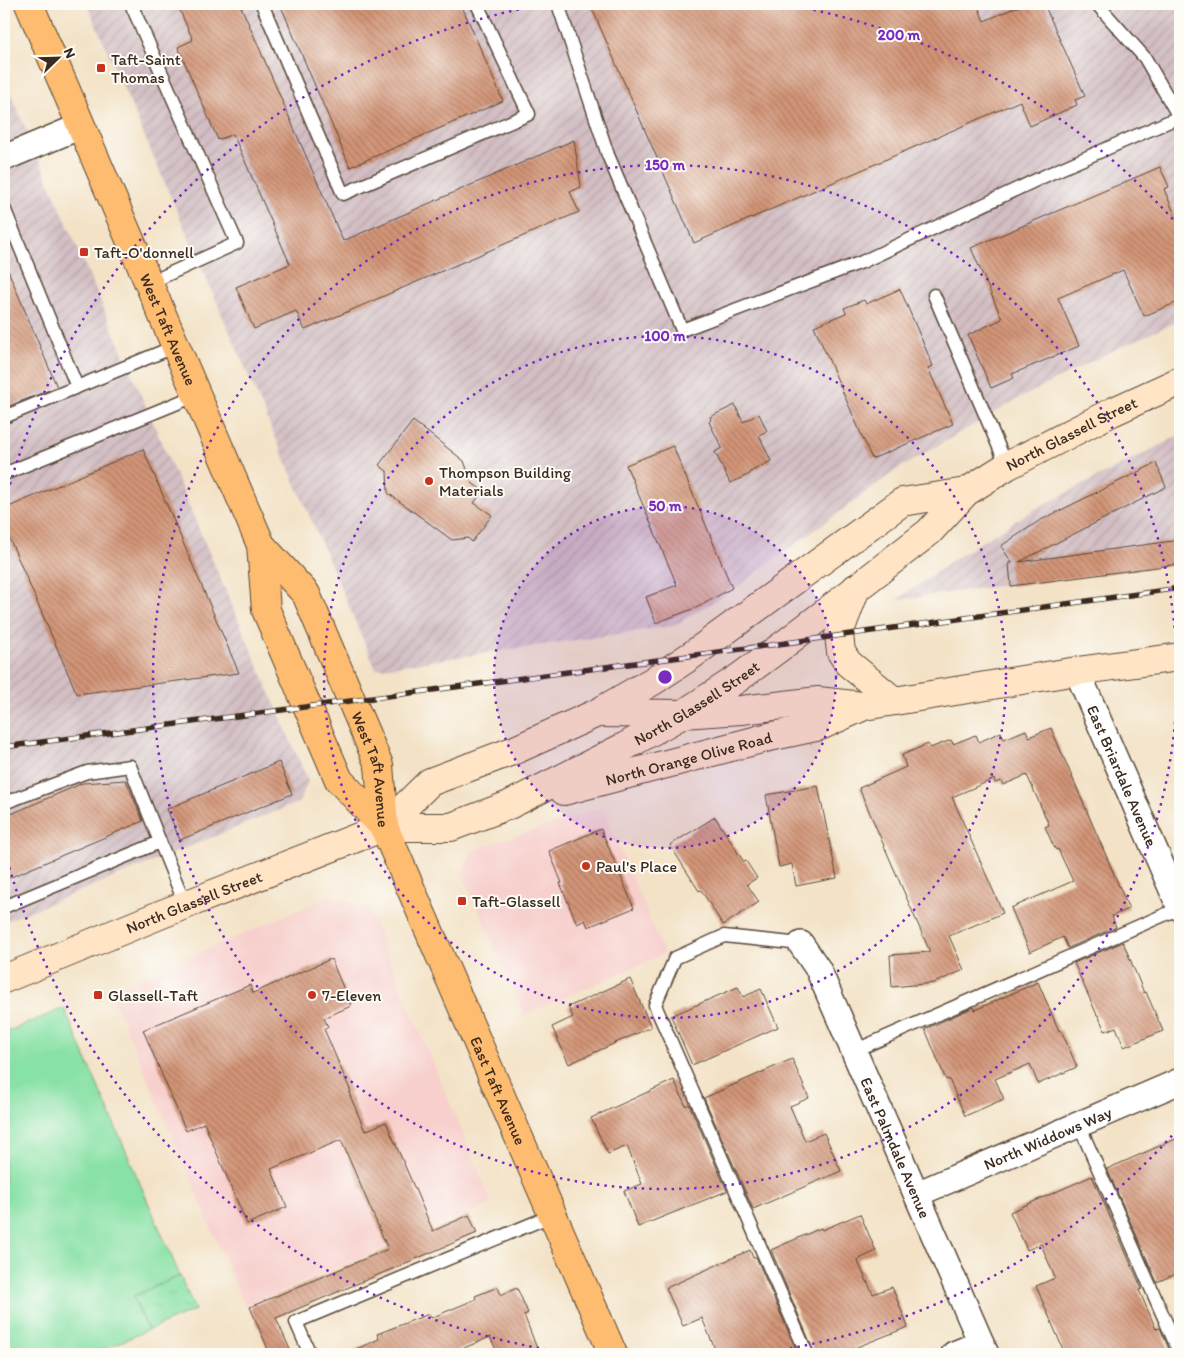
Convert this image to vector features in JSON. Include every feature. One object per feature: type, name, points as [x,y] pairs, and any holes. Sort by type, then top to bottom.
[{"type":"main road","name":"West Taft Avenue","points":[[29,4],[261,545],[266,610],[339,780],[384,827]]},
{"type":"main road","name":"North Glassell Street","points":[[4,979],[185,904],[384,827],[451,827],[509,805],[624,747],[683,714],[744,674],[929,532],[966,492],[1007,466],[1112,412],[1180,381]]},
{"type":"main road","name":"North Glassell Street","points":[[384,827],[430,782],[515,750],[597,713],[653,681],[692,655],[902,502],[966,492]]},
{"type":"main road","name":"West Taft Avenue","points":[[261,545],[306,594],[379,765],[384,827]]},
{"type":"main road","points":[[856,588],[839,635],[840,652],[848,663],[894,701]]},
{"type":"main road","name":"North Orange Olive Road","points":[[509,805],[769,737],[820,726],[864,706],[1077,671],[1180,657]]},
{"type":"main road","name":"North Orange Olive Road","points":[[597,713],[683,714],[741,710],[818,701],[864,706]]},
{"type":"main road","name":"East Taft Avenue","points":[[384,827],[614,1354]]},
{"type":"street","points":[[4,158],[82,126]]},
{"type":"street","name":"East Briardale Avenue","points":[[1077,671],[1180,908]]},
{"type":"street","name":"East Palmdale Avenue","points":[[801,944],[818,969],[984,1348]]},
{"type":"street","name":"North Widdows Way","points":[[917,1194],[1180,1081]]},
{"type":"street","points":[[954,1354],[984,1348]]},
{"type":"lane","points":[[131,4],[237,243],[149,283]]},
{"type":"lane","points":[[262,4],[343,194],[529,114],[477,4]]},
{"type":"lane","points":[[558,4],[608,155],[682,330],[862,262],[1051,173],[1180,116],[1145,58],[1097,4]]},
{"type":"lane","points":[[4,208],[77,387]]},
{"type":"lane","points":[[934,294],[1007,466]]},
{"type":"lane","points":[[4,417],[176,346]]},
{"type":"lane","points":[[4,474],[197,395]]},
{"type":"lane","points":[[4,803],[87,772],[130,766],[185,904]]},
{"type":"lane","points":[[4,908],[160,842]]},
{"type":"lane","points":[[854,1050],[1180,908]]},
{"type":"lane","points":[[801,944],[724,936],[675,958],[655,1005],[808,1354]]},
{"type":"lane","points":[[1080,1125],[1180,1354]]},
{"type":"lane","points":[[310,1354],[296,1322],[553,1215]]},
{"type":"shaded area","points":[[87,4],[1180,4],[1180,320],[1110,352],[1016,400],[896,470],[733,590],[673,626],[376,669]]},
{"type":"shaded area","points":[[4,78],[308,781],[299,802],[4,922]]},
{"type":"shaded area","points":[[1180,435],[1180,561],[897,600],[959,556],[1035,509]]},
{"type":"shaded area","points":[[602,808],[665,954],[524,1015],[462,872],[472,850]]},
{"type":"shaded area","points":[[331,896],[368,909],[492,1203],[245,1307],[110,991]]},
{"type":"green space","points":[[64,1008],[180,1276],[133,1296],[148,1330],[93,1354],[4,1354],[4,1033]]},
{"type":"green space","points":[[180,1276],[195,1310],[148,1330],[133,1296]]},
{"type":"building","points":[[177,4],[240,4],[343,241],[574,140],[581,187],[570,192],[579,212],[305,330],[296,311],[254,329],[236,287],[290,264],[233,134],[218,140],[178,47],[193,40]]},
{"type":"building","points":[[280,4],[461,4],[503,101],[350,167]]},
{"type":"building","points":[[590,4],[977,4],[984,21],[1024,4],[1044,4],[1085,96],[1075,100],[1077,105],[1030,126],[1020,101],[694,243]]},
{"type":"building","points":[[1160,167],[1169,187],[1164,189],[1180,227],[1180,301],[1144,316],[1123,270],[1058,298],[1079,346],[1012,374],[1014,378],[991,388],[968,335],[1002,319],[971,248]]},
{"type":"building","points":[[4,261],[57,387],[4,408]]},
{"type":"building","points":[[900,289],[933,366],[928,368],[953,424],[872,459],[814,326],[846,313],[844,308],[864,300],[866,304]]},
{"type":"building","points":[[735,405],[743,422],[759,414],[767,431],[759,435],[771,461],[750,472],[750,474],[730,483],[715,452],[722,448],[709,422],[711,420],[710,417]]},
{"type":"building","name":"Thompson Building Materials","points":[[413,421],[464,461],[472,483],[483,491],[474,503],[492,515],[472,542],[468,538],[452,540],[388,493],[387,471],[379,465]]},
{"type":"building","points":[[673,446],[732,588],[698,607],[656,623],[646,597],[677,585],[626,465]]},
{"type":"building","points":[[143,449],[239,673],[77,694],[4,526],[4,509]]},
{"type":"building","points":[[1156,463],[1166,487],[1019,562],[1180,540],[1180,564],[1011,586],[1009,563],[1012,563],[1001,546],[1039,521]]},
{"type":"building","points":[[1051,728],[1129,909],[1112,916],[1116,927],[1068,948],[1063,937],[1030,952],[1011,908],[1073,881],[1045,827],[1049,825],[1027,775],[1003,785],[1001,781],[995,783],[994,779],[952,797],[1003,913],[949,936],[964,970],[934,983],[892,987],[890,955],[930,952],[859,788],[906,767],[902,755],[928,744],[930,748],[951,740],[953,744],[976,735],[979,742],[1001,732],[1004,739],[1026,730],[1029,737]]},
{"type":"building","points":[[279,762],[292,794],[180,840],[167,809]]},
{"type":"building","points":[[126,780],[143,821],[4,880],[4,817],[83,783]]},
{"type":"building","points":[[818,786],[837,878],[796,886],[792,864],[779,867],[766,795]]},
{"type":"building","points":[[715,817],[744,862],[746,861],[757,878],[747,884],[759,902],[723,925],[670,845]]},
{"type":"building","name":"Paul's Place","points":[[601,829],[634,908],[588,927],[585,920],[577,924],[549,851]]},
{"type":"building","points":[[1123,942],[1144,993],[1146,992],[1163,1031],[1124,1047],[1116,1027],[1105,1031],[1074,963]]},
{"type":"building","points":[[331,959],[351,1006],[324,1018],[328,1027],[324,1029],[351,1092],[349,1093],[365,1131],[386,1122],[433,1231],[469,1215],[477,1233],[276,1318],[292,1354],[270,1354],[250,1307],[388,1249],[341,1140],[271,1169],[287,1207],[247,1224],[204,1123],[186,1131],[143,1030],[250,985],[253,993]]},
{"type":"building","points":[[630,979],[651,1027],[569,1064],[552,1027],[573,1017],[568,1007]]},
{"type":"building","points":[[1038,982],[1077,1067],[1038,1084],[1030,1064],[995,1079],[1004,1099],[965,1116],[949,1079],[946,1080],[925,1029],[974,1007],[975,1010]]},
{"type":"building","points":[[738,987],[743,997],[761,989],[778,1027],[692,1065],[671,1016]]},
{"type":"building","points":[[792,1059],[809,1098],[790,1106],[805,1141],[824,1133],[841,1171],[753,1209],[704,1098]]},
{"type":"building","points":[[674,1080],[686,1106],[689,1104],[727,1191],[638,1227],[624,1191],[642,1184],[627,1146],[608,1154],[591,1118]]},
{"type":"building","points":[[1180,1137],[1180,1272],[1157,1282],[1107,1169]]},
{"type":"building","points":[[1092,1176],[1142,1289],[1139,1290],[1156,1329],[1160,1328],[1171,1354],[1065,1354],[1036,1286],[1055,1278],[1041,1244],[1027,1250],[1010,1212]]},
{"type":"building","points":[[860,1214],[876,1251],[857,1260],[873,1294],[892,1287],[908,1327],[839,1354],[815,1354],[771,1250],[821,1228],[822,1230]]},
{"type":"building","points":[[750,1250],[753,1258],[756,1257],[798,1354],[717,1354],[702,1318],[683,1326],[666,1288]]},
{"type":"building","points":[[498,1287],[501,1295],[517,1288],[528,1313],[524,1315],[538,1351],[528,1354],[498,1354],[490,1337],[450,1354],[345,1354],[379,1339],[377,1334],[429,1314],[431,1318],[476,1299],[475,1296]]},
{"type":"railway","points":[[4,747],[786,643],[1180,588]]},
{"type":"place","name":"Taft-Saint Thomas","points":[[101,68]]},
{"type":"place","name":"Taft-O'donnell","points":[[84,252]]},
{"type":"place","name":"Thompson Building Materials","points":[[429,481]]},
{"type":"place","name":"Paul's Place","points":[[586,866]]},
{"type":"place","name":"Taft-Glassell","points":[[462,901]]},
{"type":"place","name":"Glassell-Taft","points":[[98,995]]},
{"type":"place","name":"7-Eleven","points":[[312,995]]}]
